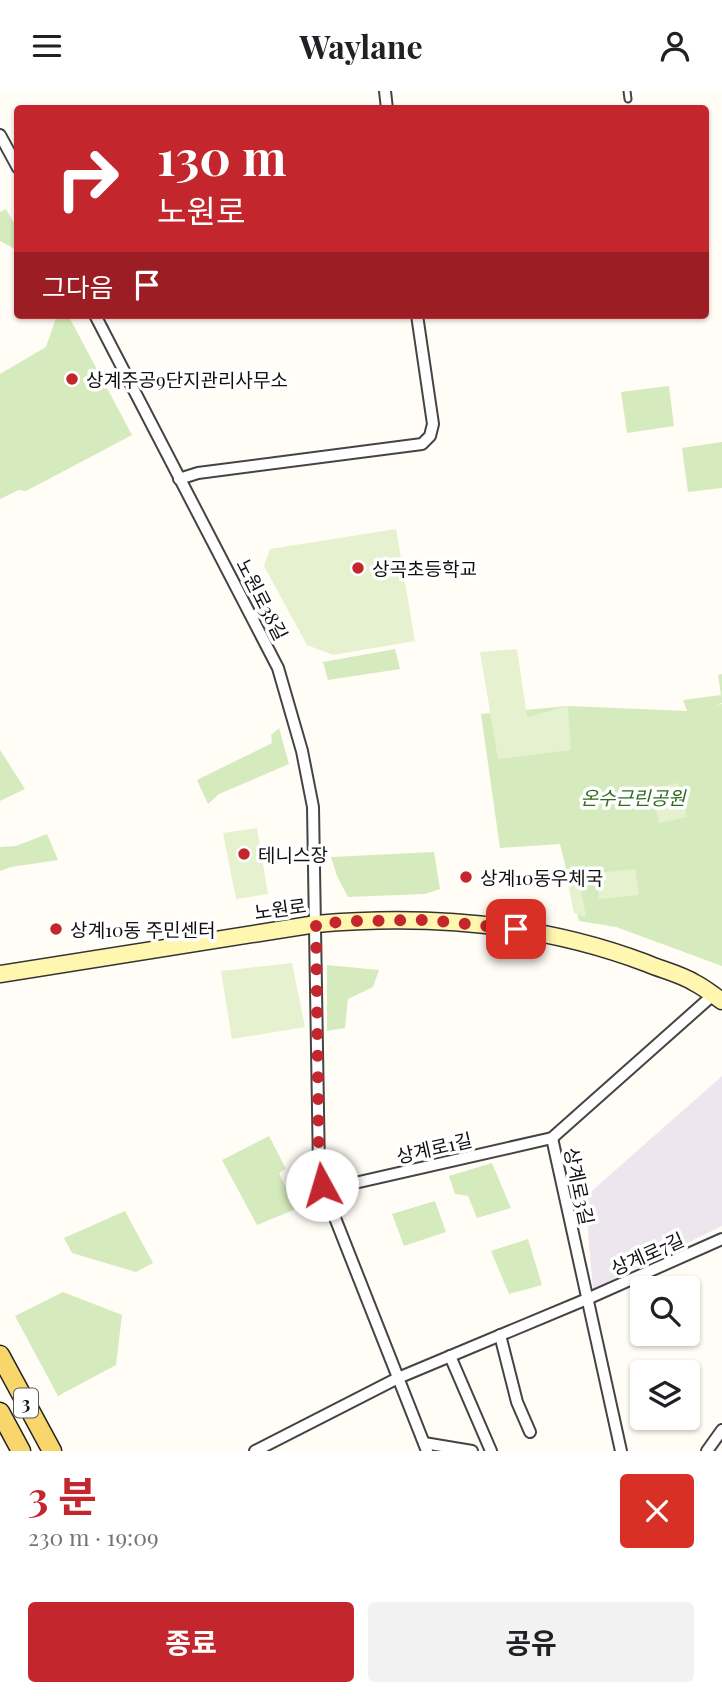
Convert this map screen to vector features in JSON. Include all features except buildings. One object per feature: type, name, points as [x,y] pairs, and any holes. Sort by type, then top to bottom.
[{"type":"main road","name":"노원로","points":[[0,974],[316,924],[447,920],[536,931],[623,955],[695,982],[717,998]]},
{"type":"main road","name":"3","points":[[0,1355],[52,1451]]},
{"type":"main road","name":"3","points":[[0,1412],[21,1451]]},
{"type":"street","points":[[0,135],[14,161]]},
{"type":"street","name":"노원로38길","points":[[97,319],[278,668],[302,751],[313,807],[316,924]]},
{"type":"street","points":[[179,479],[198,473],[422,444],[430,436],[433,424],[418,319]]},
{"type":"street","points":[[316,924],[319,1170],[324,1190],[425,1447],[472,1451]]},
{"type":"street","name":"상계로3길","points":[[621,1451],[552,1138],[717,998]]},
{"type":"street","name":"상계로1길","points":[[324,1190],[552,1138]]},
{"type":"street","name":"상계로7길","points":[[587,1299],[722,1239]]},
{"type":"street","points":[[255,1451],[398,1378],[587,1299]]},
{"type":"street","points":[[500,1335],[517,1402],[530,1432]]},
{"type":"street","points":[[450,1356],[491,1451]]},
{"type":"street","points":[[707,1451],[722,1431]]},
{"type":"lane","points":[[627,91],[628,99]]},
{"type":"shaded area","points":[[722,1076],[722,1226],[593,1289],[585,1197]]},
{"type":"green space","points":[[6,209],[14,223],[14,248],[0,241],[0,212]]},
{"type":"green space","points":[[56,319],[70,319],[132,435],[26,491],[19,490],[0,499],[0,374],[46,347]]},
{"type":"green space","points":[[669,386],[674,426],[627,433],[621,392]]},
{"type":"green space","points":[[722,442],[722,488],[688,492],[682,448]]},
{"type":"green space","points":[[396,529],[415,641],[333,655],[307,645],[264,566],[270,549]]},
{"type":"green space","points":[[395,649],[400,669],[328,680],[323,662]]},
{"type":"green space","points":[[517,649],[527,717],[568,706],[571,750],[498,759],[480,652]]},
{"type":"green space","name":"온수근린공원","points":[[722,674],[722,703],[717,705],[722,704],[722,966],[616,927],[579,921],[560,844],[500,848],[481,714],[568,706],[687,711],[683,700],[721,695],[718,675]]},
{"type":"green space","points":[[279,728],[289,764],[219,794],[208,804],[197,780],[272,743],[271,735]]},
{"type":"green space","points":[[0,750],[25,789],[0,801]]},
{"type":"green space","points":[[678,783],[687,817],[659,823],[652,789]]},
{"type":"green space","name":"테니스장","points":[[257,828],[268,894],[236,899],[223,833]]},
{"type":"green space","points":[[47,834],[58,860],[0,871],[0,847],[16,846]]},
{"type":"green space","points":[[434,852],[440,889],[425,894],[348,897],[331,857]]},
{"type":"green space","points":[[577,869],[586,917],[574,913],[565,871]]},
{"type":"green space","points":[[635,869],[639,895],[599,899],[597,873]]},
{"type":"green space","points":[[292,963],[305,1027],[232,1039],[221,971]]},
{"type":"green space","points":[[327,965],[379,970],[373,987],[348,999],[345,1028],[327,1031]]},
{"type":"green space","points":[[269,1136],[286,1169],[279,1173],[296,1209],[257,1225],[222,1160]]},
{"type":"green space","points":[[492,1163],[511,1208],[477,1218],[468,1196],[455,1194],[449,1176]]},
{"type":"green space","points":[[435,1201],[446,1232],[404,1246],[392,1214]]},
{"type":"green space","points":[[125,1211],[153,1263],[136,1272],[72,1253],[64,1238]]},
{"type":"green space","points":[[528,1239],[542,1285],[509,1294],[491,1251]]},
{"type":"green space","points":[[63,1292],[122,1315],[116,1365],[58,1396],[15,1316]]},
{"type":"place","name":"상계주공9단지관리사무소","points":[[72,379]]},
{"type":"place","name":"상곡초등학교","points":[[358,568]]},
{"type":"place","name":"테니스장","points":[[244,854]]},
{"type":"place","name":"상계10동우체국","points":[[466,877]]},
{"type":"place","name":"상계10동 주민센터","points":[[56,929]]},
{"type":"route","points":[[322,1185],[319,1170],[316,924],[410,919],[447,920],[516,929]]}]
